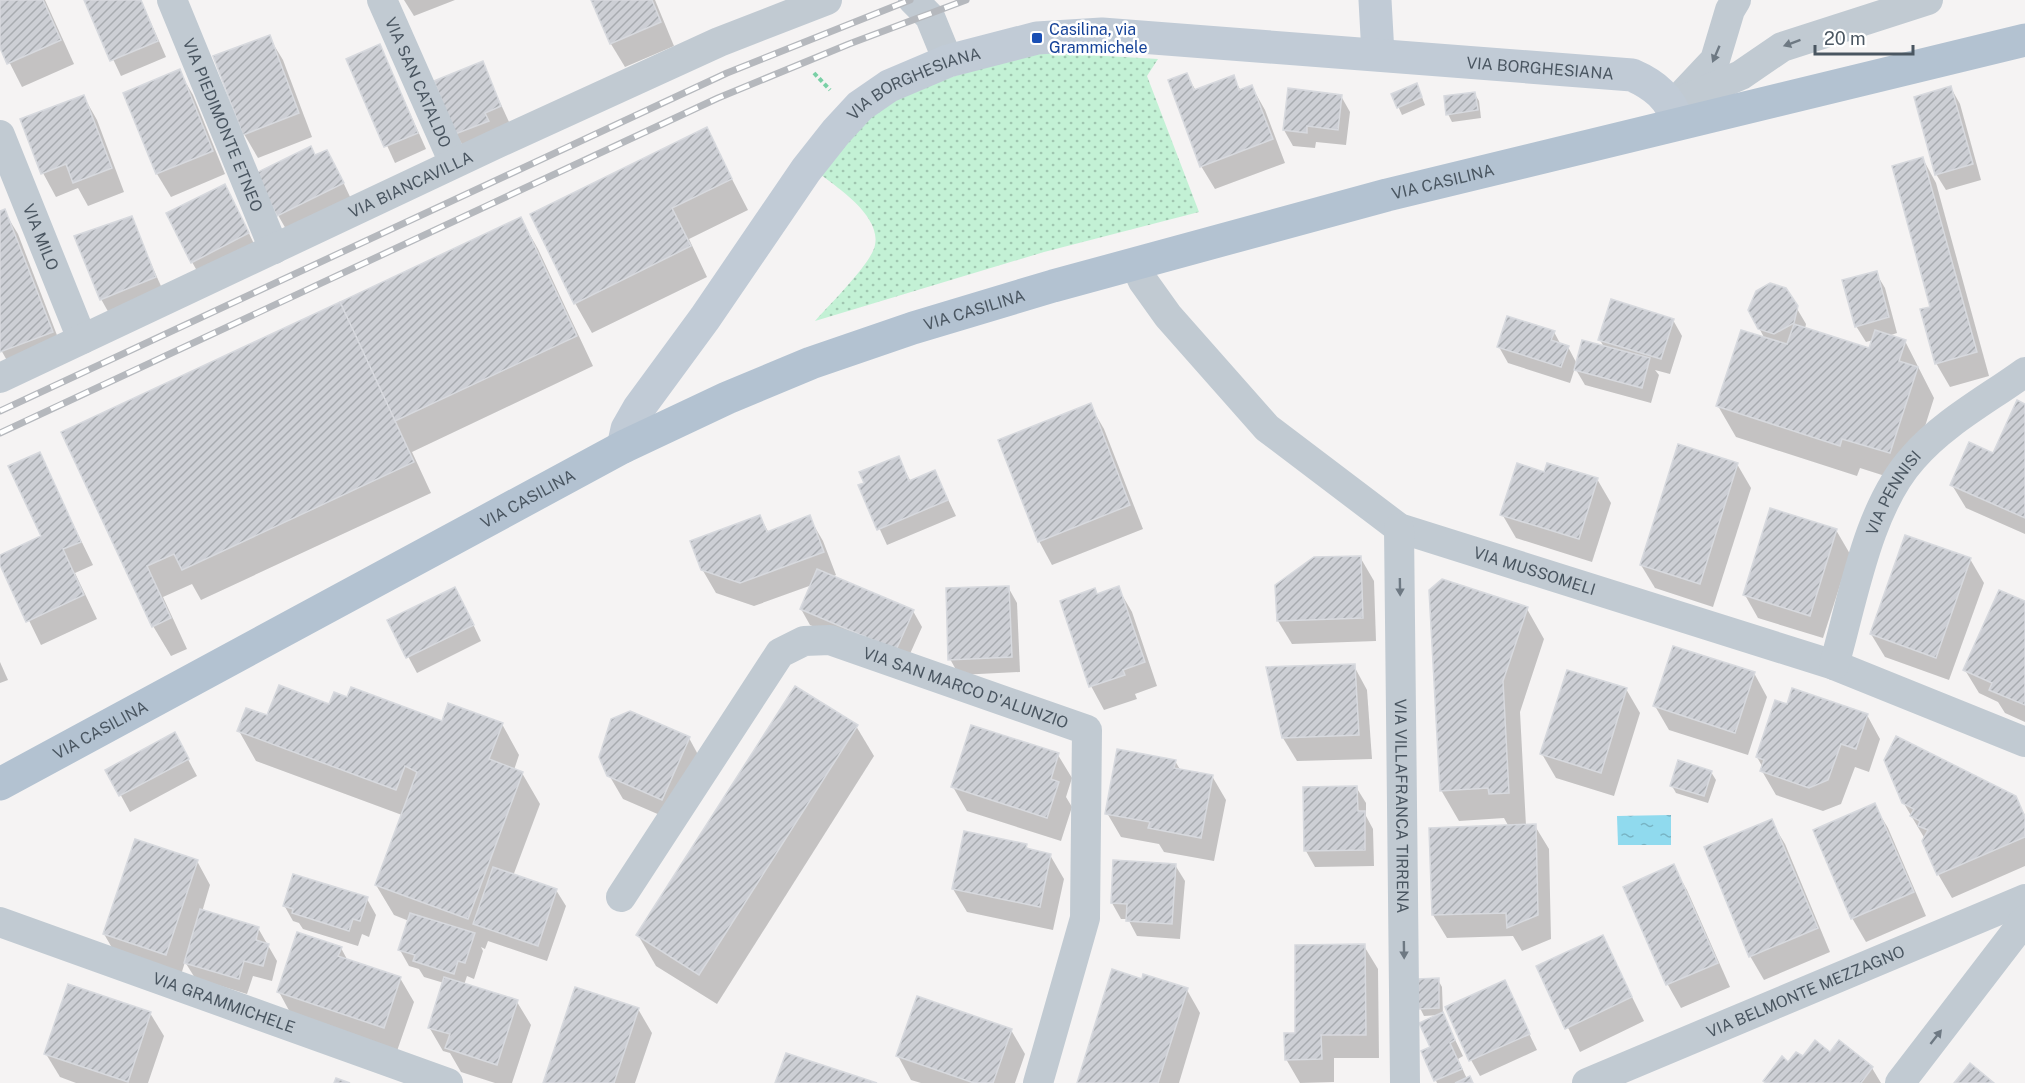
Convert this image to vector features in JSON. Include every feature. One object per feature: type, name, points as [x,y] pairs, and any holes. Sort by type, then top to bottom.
[{"type":"main road","name":"VIA CASILINA","points":[[0,784],[623,447],[747,389],[875,340],[1022,295],[1675,113],[1844,85],[2025,40]]},
{"type":"street","name":"VIA PIEDIMONTE ETNEO","points":[[172,0],[274,249]]},
{"type":"street","name":"VIA SAN CATALDO","points":[[382,0],[454,163]]},
{"type":"street","name":"VIA BIANCAVILLA","points":[[0,378],[454,163],[702,50],[826,0]]},
{"type":"street","points":[[913,0],[930,17],[948,61]]},
{"type":"street","points":[[1375,0],[1378,54]]},
{"type":"street","points":[[1675,113],[1715,60],[1730,10],[1736,0]]},
{"type":"street","name":"VIA CASILINA","points":[[1675,113],[1741,75],[1782,47],[1928,0]]},
{"type":"street","name":"VIA BORGHESIANA","points":[[623,447],[627,429],[639,408],[705,318],[806,170],[836,132],[860,106],[889,86],[948,61],[1037,38],[1081,34],[1122,35],[1210,44],[1378,54],[1632,75],[1652,84],[1675,113]]},
{"type":"street","name":"VIA MILO","points":[[0,135],[81,339]]},
{"type":"street","name":"VIA MUSSOMELI","points":[[1135,264],[1143,281],[1168,316],[1267,428],[1399,528],[1834,666],[2025,742]]},
{"type":"street","name":"VIA PENNISI","points":[[1834,666],[1876,520],[1895,482],[1912,459],[1933,438],[2025,372]]},
{"type":"street","name":"VIA VILLAFRANCA TIRRENA","points":[[1399,528],[1406,1083]]},
{"type":"street","name":"VIA SAN MARCO D'ALUNZIO","points":[[621,897],[780,653],[804,641],[830,640],[1087,730],[1085,918],[1038,1083]]},
{"type":"street","name":"VIA BELMONTE MEZZAGNO","points":[[1587,1083],[2025,899]]},
{"type":"street","points":[[1900,1083],[2025,920]]},
{"type":"street","name":"VIA GRAMMICHELE","points":[[0,922],[448,1083]]},
{"type":"green space","points":[[1036,52],[1158,59],[1147,76],[1199,212],[1044,252],[815,321],[858,273],[875,245],[872,224],[866,214],[848,196],[821,175],[846,138],[901,92]]},
{"type":"water","points":[[1671,815],[1671,845],[1618,845],[1617,816]]},
{"type":"building","points":[[0,0],[43,0],[61,40],[7,64],[0,48]]},
{"type":"building","points":[[84,0],[141,0],[158,41],[110,61]]},
{"type":"building","points":[[591,0],[652,0],[661,22],[610,44]]},
{"type":"building","points":[[270,35],[299,113],[243,135],[213,56]]},
{"type":"building","points":[[380,44],[418,133],[384,147],[346,59]]},
{"type":"building","points":[[483,61],[501,106],[485,113],[489,121],[455,134],[434,81]]},
{"type":"building","points":[[180,69],[213,151],[156,174],[123,93]]},
{"type":"building","points":[[1187,73],[1194,90],[1234,75],[1239,90],[1252,85],[1273,139],[1200,167],[1168,80]]},
{"type":"building","points":[[1417,83],[1422,97],[1397,108],[1391,94]]},
{"type":"building","points":[[1951,86],[1973,164],[1935,175],[1914,97]]},
{"type":"building","points":[[1288,88],[1342,95],[1338,130],[1307,126],[1307,133],[1283,130]]},
{"type":"building","points":[[1475,92],[1478,110],[1446,115],[1444,96]]},
{"type":"building","points":[[84,95],[112,168],[73,183],[66,164],[41,174],[20,119]]},
{"type":"building","points":[[707,127],[732,179],[672,208],[691,246],[574,304],[530,214]]},
{"type":"building","points":[[311,146],[315,155],[327,150],[344,183],[277,216],[256,173]]},
{"type":"building","points":[[1923,157],[1977,352],[1935,364],[1920,309],[1930,307],[1892,166]]},
{"type":"building","points":[[225,184],[249,233],[191,263],[166,213]]},
{"type":"building","points":[[5,209],[53,332],[0,352],[0,211]]},
{"type":"building","points":[[132,216],[156,277],[100,300],[74,236]]},
{"type":"building","points":[[521,217],[577,336],[395,421],[340,302]]},
{"type":"building","points":[[1877,271],[1889,317],[1855,327],[1842,280]]},
{"type":"building","points":[[1770,283],[1786,288],[1798,306],[1794,323],[1774,334],[1758,329],[1748,310],[1756,291]]},
{"type":"building","points":[[1611,299],[1674,319],[1661,359],[1598,340]]},
{"type":"building","points":[[340,302],[414,462],[182,570],[174,554],[147,566],[171,618],[152,627],[61,432]]},
{"type":"building","points":[[1507,316],[1555,331],[1551,340],[1569,346],[1561,367],[1497,347]]},
{"type":"building","points":[[1794,324],[1869,348],[1875,330],[1906,340],[1899,361],[1918,367],[1890,453],[1842,439],[1840,446],[1716,406],[1741,330],[1787,344]]},
{"type":"building","points":[[1582,340],[1650,358],[1642,388],[1574,370]]},
{"type":"building","points":[[2017,400],[2025,404],[2025,518],[1950,485],[1969,442],[1993,453]]},
{"type":"building","points":[[1091,403],[1130,505],[1038,542],[998,440]]},
{"type":"building","points":[[1678,444],[1738,463],[1700,584],[1640,565]]},
{"type":"building","points":[[40,452],[81,542],[63,549],[84,595],[26,622],[0,565],[0,555],[41,536],[8,466]]},
{"type":"building","points":[[899,456],[909,481],[935,470],[948,500],[877,530],[858,485],[864,483],[859,472]]},
{"type":"building","points":[[1517,463],[1544,472],[1547,463],[1598,478],[1579,539],[1500,515]]},
{"type":"building","points":[[1770,508],[1837,529],[1810,616],[1743,595]]},
{"type":"building","points":[[760,515],[767,532],[810,515],[824,552],[740,583],[701,570],[690,541]]},
{"type":"building","points":[[1905,535],[1971,558],[1936,658],[1870,634]]},
{"type":"building","points":[[1361,556],[1363,618],[1277,621],[1275,585],[1314,557]]},
{"type":"building","points":[[817,569],[914,610],[896,650],[800,609]]},
{"type":"building","points":[[1442,579],[1528,607],[1503,681],[1509,793],[1489,794],[1488,788],[1440,791],[1429,590]]},
{"type":"building","points":[[1009,586],[1012,657],[948,660],[946,588]]},
{"type":"building","points":[[1119,586],[1145,662],[1123,670],[1125,675],[1089,687],[1060,601],[1095,588],[1097,594]]},
{"type":"building","points":[[455,587],[474,625],[406,658],[387,620]]},
{"type":"building","points":[[1999,590],[2025,601],[2025,705],[1989,690],[1992,683],[1963,670]]},
{"type":"building","points":[[1673,646],[1755,672],[1735,733],[1653,706]]},
{"type":"building","points":[[1355,664],[1359,735],[1282,738],[1266,667]]},
{"type":"building","points":[[1567,670],[1627,688],[1601,773],[1540,754]]},
{"type":"building","points":[[279,685],[329,704],[334,692],[347,697],[351,687],[442,721],[448,703],[503,723],[489,759],[523,772],[468,919],[375,885],[417,772],[405,766],[396,790],[237,731],[246,708],[267,715]]},
{"type":"building","points":[[795,686],[858,725],[699,975],[636,935]]},
{"type":"building","points":[[1792,688],[1868,714],[1856,749],[1841,744],[1828,780],[1809,788],[1760,771],[1764,760],[1756,757],[1775,700],[1787,704]]},
{"type":"building","points":[[630,711],[690,737],[662,800],[607,776],[599,757],[611,719]]},
{"type":"building","points":[[971,725],[1059,753],[1051,779],[1059,782],[1047,818],[951,787]]},
{"type":"building","points":[[175,732],[189,759],[119,796],[105,770]]},
{"type":"building","points":[[1896,736],[2016,796],[2025,817],[2025,837],[1937,875],[1922,841],[1928,830],[1918,826],[1920,821],[1910,816],[1914,809],[1902,803],[1884,760]]},
{"type":"building","points":[[1117,749],[1176,760],[1174,768],[1213,775],[1201,838],[1148,828],[1150,822],[1105,814]]},
{"type":"building","points":[[1678,760],[1712,771],[1704,796],[1670,786]]},
{"type":"building","points":[[1357,786],[1358,811],[1365,811],[1365,850],[1304,851],[1303,787]]},
{"type":"building","points":[[1875,803],[1914,892],[1851,919],[1813,830]]},
{"type":"building","points":[[1772,819],[1818,928],[1749,957],[1704,847]]},
{"type":"building","points":[[1536,824],[1538,915],[1507,928],[1506,913],[1432,915],[1429,828]]},
{"type":"building","points":[[964,831],[1027,844],[1026,848],[1051,854],[1040,907],[952,889]]},
{"type":"building","points":[[135,839],[198,860],[166,955],[103,934]]},
{"type":"building","points":[[1113,860],[1176,864],[1172,924],[1126,921],[1127,904],[1111,903]]},
{"type":"building","points":[[1674,864],[1718,963],[1666,985],[1623,887]]},
{"type":"building","points":[[493,867],[557,889],[538,946],[473,924]]},
{"type":"building","points":[[293,874],[368,897],[360,921],[353,919],[349,931],[292,913],[293,909],[283,906]]},
{"type":"building","points":[[200,909],[259,927],[256,940],[269,944],[263,966],[244,961],[239,979],[184,963]]},
{"type":"building","points":[[410,913],[475,933],[465,963],[458,961],[454,974],[413,961],[415,955],[398,950]]},
{"type":"building","points":[[297,932],[342,947],[338,956],[401,977],[384,1028],[277,992]]},
{"type":"building","points":[[1603,935],[1632,997],[1565,1029],[1536,966]]},
{"type":"building","points":[[1365,944],[1366,1035],[1321,1035],[1322,1059],[1285,1060],[1284,1033],[1295,1033],[1295,945]]},
{"type":"building","points":[[1112,969],[1142,979],[1143,974],[1188,988],[1158,1083],[1077,1083]]},
{"type":"building","points":[[444,977],[518,1000],[497,1065],[445,1048],[450,1034],[428,1028]]},
{"type":"building","points":[[1439,978],[1439,1008],[1418,1009],[1418,979]]},
{"type":"building","points":[[1505,980],[1530,1034],[1469,1061],[1445,1007]]},
{"type":"building","points":[[68,984],[151,1012],[128,1082],[44,1054]]},
{"type":"building","points":[[575,987],[639,1008],[614,1083],[543,1083]]},
{"type":"building","points":[[917,996],[1012,1029],[993,1083],[974,1083],[896,1056]]},
{"type":"building","points":[[1443,1012],[1455,1040],[1450,1043],[1462,1069],[1434,1081],[1421,1051],[1430,1047],[1419,1023]]},
{"type":"building","points":[[1815,1040],[1830,1052],[1839,1040],[1873,1067],[1861,1083],[1766,1083],[1763,1081],[1782,1056],[1788,1062],[1796,1052],[1803,1056]]},
{"type":"building","points":[[786,1053],[877,1083],[775,1083]]},
{"type":"building","points":[[1970,1063],[1994,1083],[1954,1083]]},
{"type":"building","points":[[1470,1076],[1473,1083],[1455,1083]]},
{"type":"building","points":[[336,1078],[350,1083],[334,1083]]},
{"type":"railway","points":[[0,411],[727,73],[910,0]]},
{"type":"railway","points":[[0,433],[718,98],[849,44],[966,0]]},
{"type":"place","name":"Casilina, via Grammichele","points":[[1037,38]]}]
